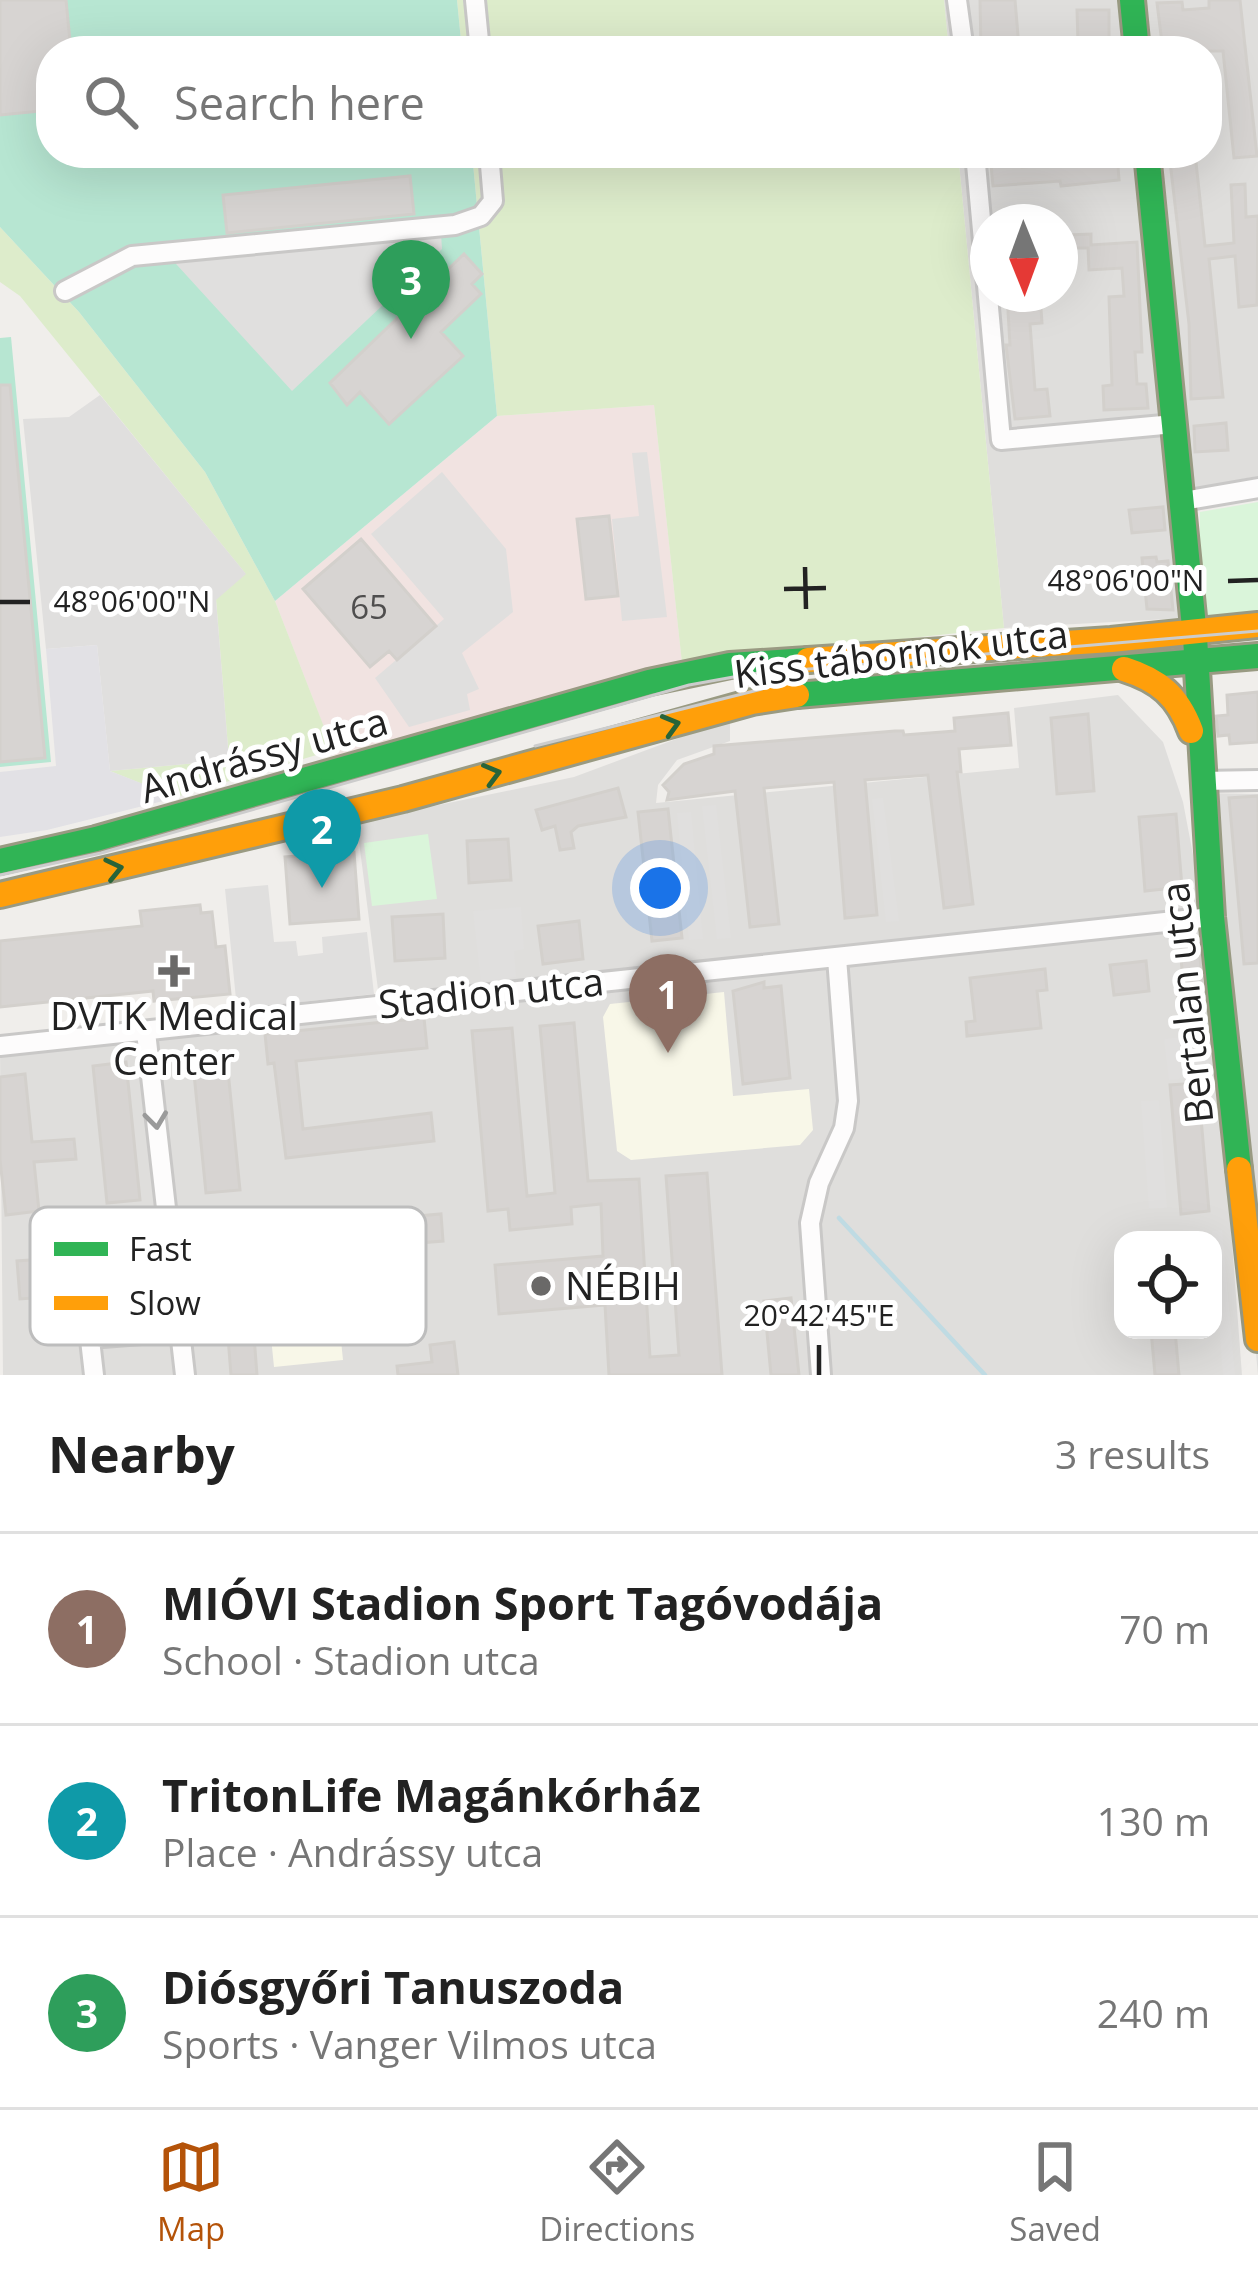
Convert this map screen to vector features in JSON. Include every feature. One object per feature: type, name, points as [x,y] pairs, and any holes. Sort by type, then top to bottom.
[{"type":"main road","points":[[1132,0],[1136,36]]},
{"type":"main road","name":"Bertalan utca","points":[[1148,168],[1183,501],[1212,917],[1258,1339]]},
{"type":"main road","name":"Kiss tábornok utca","points":[[545,712],[730,665],[1111,640],[1258,625]]},
{"type":"main road","name":"Kiss tábornok utca","points":[[559,757],[752,702],[813,692],[1258,656]]},
{"type":"main road","points":[[1113,666],[1147,676],[1181,701],[1201,768]]},
{"type":"main road","name":"Andrássy utca","points":[[0,861],[96,839],[545,712]]},
{"type":"main road","name":"Andrássy utca","points":[[0,895],[559,757]]},
{"type":"street","points":[[476,0],[479,36]]},
{"type":"street","points":[[957,0],[962,36]]},
{"type":"street","points":[[65,291],[132,256],[455,224],[481,216],[493,201],[490,168]]},
{"type":"street","points":[[976,168],[1001,440],[1174,424]]},
{"type":"street","points":[[1183,501],[1258,488]]},
{"type":"street","points":[[1201,768],[1258,780]]},
{"type":"street","name":"Stadion utca","points":[[0,1046],[1212,917]]},
{"type":"street","points":[[908,926],[911,950]]},
{"type":"street","points":[[821,1375],[810,1223],[819,1183],[844,1128],[848,1101],[837,958]]},
{"type":"street","points":[[146,1032],[166,1207]]},
{"type":"street","points":[[91,1345],[94,1375]]},
{"type":"street","points":[[182,1345],[185,1375]]},
{"type":"shaded area","points":[[944,0],[1258,0],[1258,476],[1186,490],[1186,618],[1004,628],[973,312],[1078,312],[1078,204],[970,204],[970,277],[959,168],[1222,168],[1222,36],[948,36]]},
{"type":"shaded area","points":[[440,217],[442,249],[292,391],[156,242]]},
{"type":"shaded area","points":[[100,395],[246,574],[216,600],[229,760],[110,771],[97,645],[46,649],[23,419],[69,417]]},
{"type":"shaded area","points":[[654,405],[682,663],[337,761],[275,601],[497,416]]},
{"type":"shaded area","points":[[647,452],[667,617],[622,621],[612,519],[639,516],[632,453]]},
{"type":"shaded area","points":[[442,472],[506,549],[513,612],[462,653],[479,689],[467,694],[470,710],[409,727],[375,678],[444,619],[371,534]]},
{"type":"shaded area","points":[[97,645],[110,771],[161,791],[163,801],[0,837],[0,772],[56,766],[46,649]]},
{"type":"shaded area","points":[[1118,695],[1163,742],[1183,802],[1209,939],[1242,1375],[3,1375],[0,1048],[380,1005],[357,826],[366,820],[574,777],[730,719],[730,741],[677,760],[658,785],[656,803],[1019,768],[1014,708]]},
{"type":"shaded area","points":[[1199,793],[1258,794],[1258,1375],[1240,1179]]},
{"type":"shaded area","points":[[883,798],[899,921],[886,922],[872,799]]},
{"type":"shaded area","points":[[716,805],[731,938],[717,939],[702,806]]},
{"type":"shaded area","points":[[691,812],[703,939],[689,940],[677,813]]},
{"type":"shaded area","points":[[268,885],[274,942],[296,941],[298,956],[323,953],[322,937],[367,932],[374,994],[237,1009],[225,889]]},
{"type":"shaded area","points":[[521,907],[524,949],[514,951],[516,977],[481,982],[473,911]]},
{"type":"shaded area","points":[[724,992],[733,1096],[809,1089],[813,1130],[800,1145],[631,1160],[617,1151],[603,1017],[610,1004]]},
{"type":"shaded area","points":[[1206,1035],[1210,1076],[1169,1080],[1164,1039]]},
{"type":"shaded area","points":[[1159,1100],[1167,1208],[1149,1209],[1141,1101]]},
{"type":"shaded area","points":[[1222,1230],[1235,1375],[1223,1375],[1222,1231],[1212,1231]]},
{"type":"shaded area","points":[[272,1345],[341,1345],[343,1360],[274,1367]]},
{"type":"green space","points":[[0,0],[457,0],[461,36],[36,36],[36,168],[473,168],[497,416],[275,601],[205,472],[79,312],[0,227]]},
{"type":"green space","points":[[457,0],[944,0],[948,36],[461,36]]},
{"type":"green space","points":[[473,168],[959,168],[1004,628],[682,663],[654,405],[497,416]]},
{"type":"green space","points":[[0,227],[79,312],[205,472],[275,601],[333,750],[163,801],[160,791],[110,771],[229,760],[216,599],[245,573],[20,296],[0,282]]},
{"type":"green space","points":[[11,337],[51,762],[0,767],[0,338]]},
{"type":"green space","points":[[1258,502],[1258,617],[1200,621],[1200,512]]},
{"type":"green space","points":[[428,834],[437,899],[372,906],[364,843]]},
{"type":"building","points":[[0,0],[66,0],[70,36],[36,36],[36,111],[0,115]]},
{"type":"building","points":[[980,0],[1015,0],[1018,36],[981,36]]},
{"type":"building","points":[[1209,0],[1240,0],[1257,156],[1234,158],[1222,36],[1161,36],[1157,3],[1182,2],[1183,10],[1209,8]]},
{"type":"building","points":[[1077,10],[1109,10],[1109,36],[1078,36]]},
{"type":"building","points":[[991,168],[1118,168],[1119,180],[993,186]]},
{"type":"building","points":[[1171,168],[1197,168],[1205,246],[1234,243],[1231,185],[1245,184],[1246,217],[1258,216],[1257,305],[1239,307],[1235,256],[1209,259],[1223,397],[1191,399],[1189,324]]},
{"type":"building","points":[[410,176],[414,214],[227,233],[223,195]]},
{"type":"building","points":[[1091,234],[1091,245],[1137,242],[1142,352],[1135,352],[1137,384],[1146,384],[1148,408],[1104,410],[1103,386],[1112,385],[1109,297],[1124,296],[1122,268],[1089,270],[1088,248],[1078,248],[1078,235]]},
{"type":"building","points":[[464,254],[482,274],[472,284],[481,294],[441,332],[463,356],[389,424],[360,392],[347,405],[330,383]]},
{"type":"building","points":[[1008,312],[1041,312],[1042,323],[1030,324],[1035,390],[1047,389],[1050,416],[1015,419],[1006,345],[1010,345]]},
{"type":"building","points":[[0,385],[10,385],[45,758],[0,762]]},
{"type":"building","points":[[1226,423],[1228,450],[1195,452],[1194,426]]},
{"type":"building","points":[[1163,507],[1165,530],[1132,533],[1129,510]]},
{"type":"building","points":[[609,516],[618,596],[586,599],[577,519]]},
{"type":"building","points":[[361,539],[436,626],[397,660],[389,651],[370,667],[303,589]]},
{"type":"building","points":[[1156,557],[1157,562],[1168,561],[1173,610],[1147,609],[1142,558]]},
{"type":"building","points":[[1258,692],[1258,742],[1230,744],[1229,735],[1218,736],[1216,716],[1228,715],[1227,695]]},
{"type":"building","points":[[1008,713],[1011,745],[959,749],[961,772],[957,772],[973,904],[944,908],[928,775],[865,780],[877,915],[845,918],[834,782],[764,788],[779,924],[750,927],[735,791],[667,800],[669,792],[663,785],[684,764],[714,754],[714,746],[895,731],[904,735],[955,731],[954,718]]},
{"type":"building","points":[[1088,714],[1094,791],[1057,794],[1051,718]]},
{"type":"building","points":[[618,788],[626,817],[578,826],[571,832],[574,848],[560,850],[555,826],[542,830],[536,810]]},
{"type":"building","points":[[1258,796],[1258,963],[1244,964],[1229,798]]},
{"type":"building","points":[[668,809],[682,938],[652,941],[638,812]]},
{"type":"building","points":[[1176,814],[1182,887],[1145,891],[1139,817]]},
{"type":"building","points":[[508,839],[511,880],[469,883],[467,841]]},
{"type":"building","points":[[354,852],[359,919],[290,924],[285,857]]},
{"type":"building","points":[[200,905],[201,913],[212,912],[216,947],[225,946],[230,994],[154,1001],[153,991],[0,1007],[0,941],[142,926],[140,911]]},
{"type":"building","points":[[443,914],[445,958],[395,961],[392,917]]},
{"type":"building","points":[[579,921],[583,959],[543,964],[538,926]]},
{"type":"building","points":[[1200,956],[1205,1032],[1185,1034],[1177,993],[1184,992],[1181,958]]},
{"type":"building","points":[[1146,961],[1149,991],[1114,995],[1110,965]]},
{"type":"building","points":[[1045,969],[1047,990],[1037,991],[1041,1028],[967,1036],[966,1022],[975,1021],[970,978]]},
{"type":"building","points":[[764,982],[764,988],[781,986],[790,1078],[743,1084],[733,991]]},
{"type":"building","points":[[424,1018],[427,1048],[296,1061],[303,1129],[431,1113],[434,1141],[286,1158],[274,1063],[268,1064],[265,1034]]},
{"type":"building","points":[[574,1023],[588,1181],[639,1179],[650,1357],[679,1355],[666,1176],[707,1173],[722,1375],[609,1375],[605,1305],[499,1314],[495,1265],[603,1256],[601,1204],[571,1207],[572,1224],[510,1230],[508,1209],[488,1211],[472,1031],[512,1028],[527,1196],[555,1193],[540,1026]]},
{"type":"building","points":[[226,1051],[240,1190],[206,1193],[192,1054]]},
{"type":"building","points":[[126,1062],[140,1200],[107,1203],[93,1066]]},
{"type":"building","points":[[25,1074],[32,1142],[74,1139],[76,1159],[34,1162],[39,1207],[30,1207],[30,1212],[6,1215],[0,1160],[0,1077]]},
{"type":"building","points":[[1198,1083],[1209,1211],[1181,1214],[1170,1085]]},
{"type":"building","points":[[441,1214],[443,1241],[426,1242],[426,1215]]},
{"type":"building","points":[[30,1260],[30,1298],[20,1299],[17,1261]]},
{"type":"building","points":[[791,1298],[799,1375],[771,1375],[764,1301]]},
{"type":"building","points":[[1152,1339],[1176,1339],[1179,1375],[1155,1375]]},
{"type":"building","points":[[454,1342],[458,1375],[398,1375],[397,1366],[432,1362],[430,1345]]},
{"type":"building","points":[[229,1345],[255,1345],[257,1375],[231,1375]]},
{"type":"waterway","points":[[839,1218],[985,1375]]},
{"type":"tram line","points":[[0,875],[101,853],[689,685],[750,674],[1258,631]]},
{"type":"tram line","points":[[535,746],[762,689]]},
{"type":"traffic: fast","points":[[1132,0],[1136,36]]},
{"type":"traffic: fast","points":[[1148,168],[1195,637],[1212,917],[1239,1169]]},
{"type":"traffic: fast","points":[[797,695],[1258,656]]},
{"type":"traffic: fast","points":[[0,861],[96,839],[649,682],[730,665],[808,660]]},
{"type":"traffic: slow","points":[[808,660],[1258,625]]},
{"type":"traffic: slow","points":[[1124,669],[1166,691],[1191,731]]},
{"type":"traffic: slow","points":[[0,895],[403,799],[752,702],[797,695]]},
{"type":"traffic: slow","points":[[1239,1169],[1258,1339]]},
{"type":"place","name":"Diósgyőri Tanuszoda","points":[[411,339]]},
{"type":"place","name":"TritonLife Magánkórház","points":[[322,888]]},
{"type":"place","name":"DVTK Medical Center","points":[[174,971]]},
{"type":"place","name":"MIÓVI Stadion Sport Tagóvodája","points":[[668,1053]]},
{"type":"place","name":"NÉBIH","points":[[541,1286]]}]
